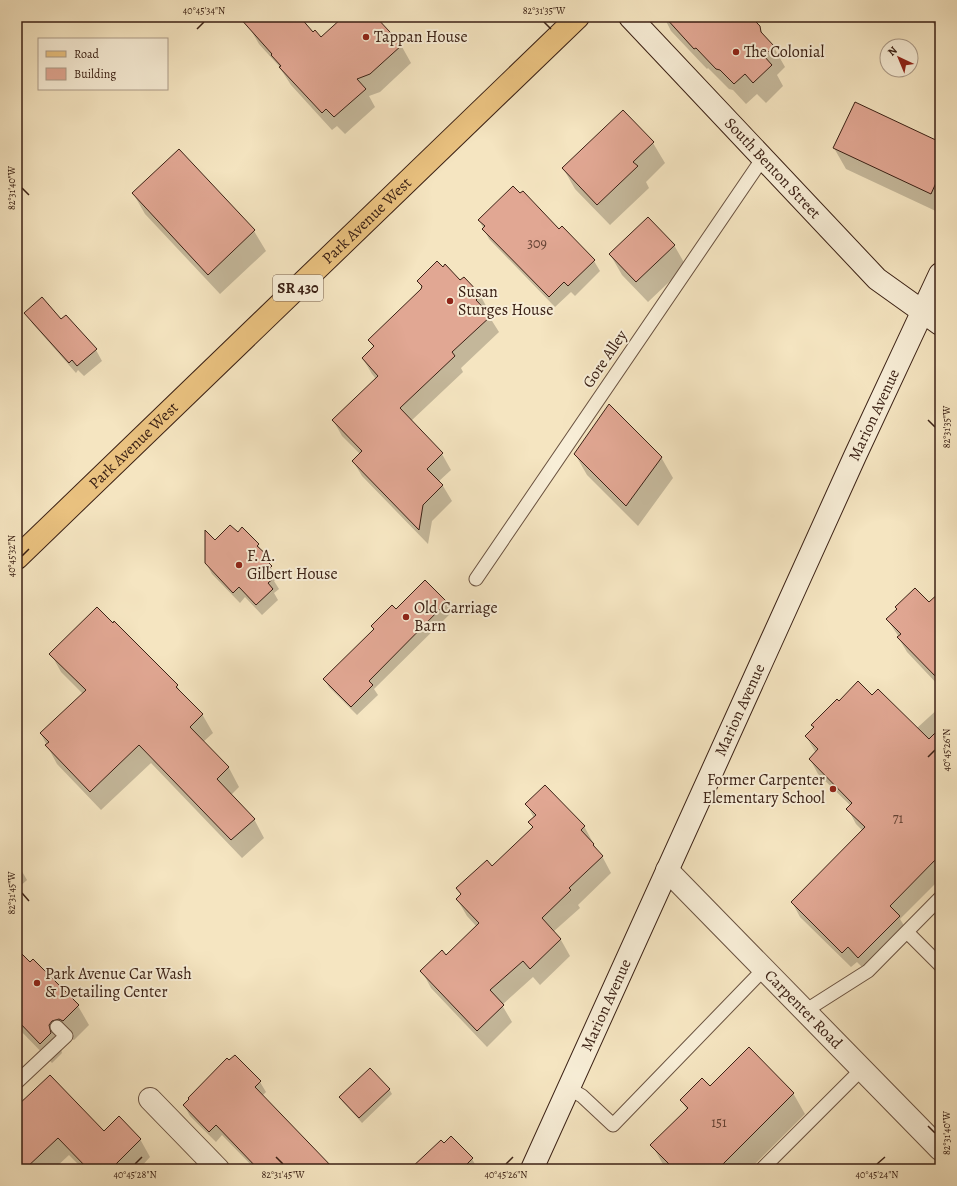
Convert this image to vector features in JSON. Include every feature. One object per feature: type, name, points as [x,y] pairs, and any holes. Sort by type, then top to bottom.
[{"type":"main road","name":"Park Avenue West","points":[[17,558],[578,17]]},
{"type":"street","name":"South Benton Street","points":[[630,17],[877,280],[931,318]]},
{"type":"street","name":"Marion Avenue","points":[[532,1169],[852,463],[931,318],[940,274]]},
{"type":"street","name":"Carpenter Road","points":[[667,870],[940,1149]]},
{"type":"street","points":[[150,1099],[218,1169]]},
{"type":"lane","name":"Gore Alley","points":[[476,579],[763,158]]},
{"type":"lane","points":[[805,1011],[868,971],[940,898]]},
{"type":"lane","points":[[907,932],[940,965]]},
{"type":"lane","points":[[568,1088],[582,1096],[613,1125],[764,969]]},
{"type":"lane","points":[[17,1082],[66,1036],[57,1027]]},
{"type":"lane","points":[[762,1169],[862,1070]]},
{"type":"building","points":[[239,17],[300,17],[313,32],[315,30],[321,37],[343,17],[376,17],[402,45],[370,74],[357,79],[366,89],[334,117],[326,109],[322,113],[279,67],[281,66],[271,55],[272,54]]},
{"type":"building","name":"The Colonial","points":[[665,17],[748,17],[760,26],[761,32],[774,46],[764,56],[772,65],[753,83],[745,74],[734,84],[720,70],[716,69],[696,48],[694,49]]},
{"type":"building","points":[[855,102],[940,142],[940,174],[931,194],[833,148]]},
{"type":"building","points":[[623,110],[654,142],[633,162],[638,166],[597,205],[562,168]]},
{"type":"building","points":[[179,149],[255,230],[208,275],[132,193]]},
{"type":"building","points":[[513,186],[520,193],[523,191],[559,229],[562,226],[595,260],[568,286],[564,282],[549,297],[482,229],[485,226],[478,220]]},
{"type":"building","points":[[648,217],[675,245],[636,282],[609,254]]},
{"type":"building","points":[[437,261],[443,267],[445,264],[460,280],[464,277],[481,295],[476,300],[491,316],[452,352],[455,356],[400,408],[443,453],[427,469],[443,485],[423,505],[419,530],[352,461],[362,451],[332,420],[378,376],[362,358],[374,346],[368,340],[421,289],[422,286],[417,281]]},
{"type":"building","points":[[42,297],[61,319],[66,315],[97,349],[77,366],[72,360],[69,363],[24,313]]},
{"type":"building","points":[[609,404],[662,457],[626,506],[574,454]]},
{"type":"building","name":"F. A. Gilbert House","points":[[230,525],[238,532],[242,527],[259,544],[257,546],[267,555],[264,558],[272,566],[267,571],[274,578],[268,583],[273,589],[256,605],[239,587],[233,593],[205,563],[205,530],[215,540]]},
{"type":"building","points":[[425,580],[447,602],[369,681],[373,685],[351,707],[323,679],[374,629],[371,626],[392,605],[396,609]]},
{"type":"building","points":[[915,588],[929,602],[940,592],[940,681],[897,637],[901,634],[886,619],[897,609],[895,607]]},
{"type":"building","points":[[97,607],[113,623],[114,621],[178,685],[176,687],[203,714],[190,727],[229,767],[217,779],[255,819],[231,840],[139,745],[90,792],[45,745],[49,742],[40,733],[86,690],[49,654]]},
{"type":"building","points":[[858,681],[872,695],[878,689],[929,739],[940,728],[940,855],[890,906],[900,916],[858,958],[848,947],[842,953],[791,902],[865,827],[846,809],[852,803],[809,759],[818,749],[805,736],[814,727],[811,725],[837,699],[839,701]]},
{"type":"building","points":[[545,785],[585,826],[581,830],[603,856],[569,888],[571,890],[542,918],[561,939],[530,969],[523,961],[490,990],[504,1005],[477,1031],[420,971],[442,950],[446,955],[479,923],[456,899],[461,894],[456,888],[487,860],[492,866],[533,827],[528,822],[536,815],[525,804]]},
{"type":"building","name":"Park Avenue Car Wash & Detailing Center","points":[[17,949],[30,962],[33,959],[79,1005],[63,1021],[59,1019],[52,1021],[49,1025],[51,1033],[40,1044],[17,1020]]},
{"type":"building","points":[[749,1047],[794,1093],[718,1169],[674,1169],[650,1145],[688,1108],[680,1100],[702,1078],[710,1086]]},
{"type":"building","points":[[235,1055],[261,1081],[255,1087],[334,1169],[258,1169],[216,1125],[209,1132],[183,1105],[227,1058],[229,1060]]},
{"type":"building","points":[[370,1068],[390,1089],[359,1118],[339,1097]]},
{"type":"building","points":[[50,1075],[104,1131],[119,1116],[141,1139],[111,1169],[88,1169],[58,1138],[25,1169],[17,1169],[17,1106]]},
{"type":"building","points":[[451,1136],[473,1158],[462,1169],[410,1169],[441,1140],[444,1143]]},
{"type":"place","name":"Tappan House","points":[[366,37]]},
{"type":"place","name":"The Colonial","points":[[736,52]]},
{"type":"place","name":"Susan Sturges House","points":[[450,301]]},
{"type":"place","name":"F. A. Gilbert House","points":[[239,565]]},
{"type":"place","name":"Old Carriage Barn","points":[[406,617]]},
{"type":"place","name":"Former Carpenter Elementary School","points":[[833,789]]},
{"type":"place","name":"Park Avenue Car Wash & Detailing Center","points":[[37,983]]}]
